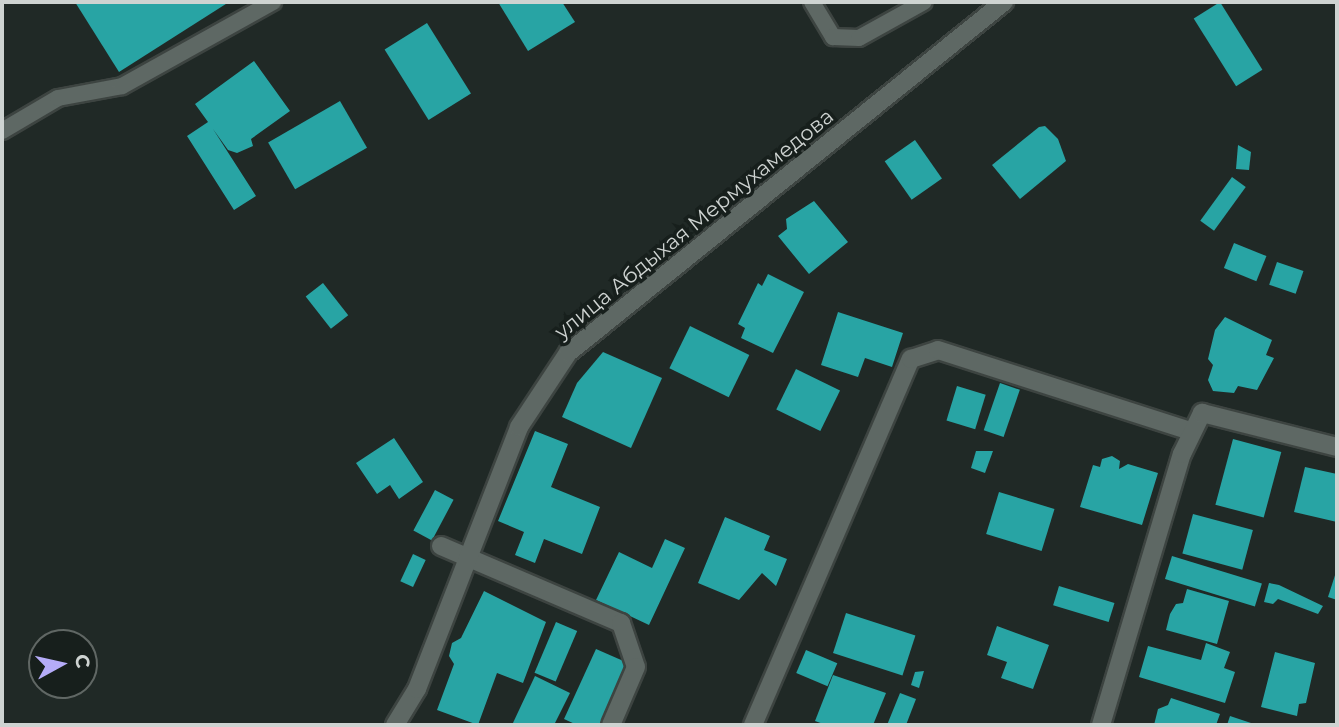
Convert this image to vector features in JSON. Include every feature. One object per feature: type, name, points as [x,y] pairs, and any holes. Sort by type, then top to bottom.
[{"type":"street","name":"улица Абдыхая Мермухамедова","points":[[395,725],[417,689],[519,427],[568,354],[1004,2]]},
{"type":"street","points":[[753,725],[911,359],[938,350],[1190,431]]},
{"type":"street","points":[[1101,725],[1190,431],[1202,413],[1337,447]]},
{"type":"street","points":[[441,546],[621,623],[636,667],[611,725]]},
{"type":"lane","points":[[2,131],[58,98],[122,86],[273,2]]},
{"type":"lane","points":[[812,2],[833,37],[859,38],[924,2]]},
{"type":"building","points":[[75,2],[229,2],[119,72]]},
{"type":"building","points":[[498,2],[562,2],[575,22],[528,51]]},
{"type":"building","points":[[1220,2],[1262,70],[1236,86],[1194,18]]},
{"type":"building","points":[[427,23],[471,93],[429,120],[385,49]]},
{"type":"building","points":[[254,61],[290,111],[251,139],[253,146],[237,153],[228,150],[213,129],[256,196],[234,210],[187,136],[208,122],[195,104]]},
{"type":"building","points":[[340,101],[367,148],[295,189],[268,142]]},
{"type":"building","points":[[1045,126],[1058,139],[1066,161],[1020,199],[992,165],[1039,127]]},
{"type":"building","points":[[915,140],[942,179],[912,200],[885,161]]},
{"type":"building","points":[[1238,145],[1251,152],[1249,170],[1236,169]]},
{"type":"building","points":[[1232,177],[1246,187],[1214,231],[1200,221]]},
{"type":"building","points":[[814,201],[848,242],[809,274],[778,236],[787,229],[786,219]]},
{"type":"building","points":[[1234,243],[1266,256],[1256,281],[1224,268]]},
{"type":"building","points":[[1277,262],[1303,271],[1296,294],[1269,285]]},
{"type":"building","points":[[768,274],[804,292],[773,353],[741,338],[745,328],[738,324],[758,283],[762,286]]},
{"type":"building","points":[[323,283],[348,315],[331,329],[306,297]]},
{"type":"building","points":[[838,312],[903,333],[892,367],[865,358],[858,377],[821,365]]},
{"type":"building","points":[[1225,317],[1272,340],[1266,355],[1274,358],[1257,390],[1238,386],[1234,393],[1213,391],[1208,380],[1213,365],[1208,359],[1215,330]]},
{"type":"building","points":[[690,326],[749,355],[729,397],[669,368]]},
{"type":"building","points":[[603,352],[662,378],[631,448],[562,417],[577,383]]},
{"type":"building","points":[[796,369],[840,390],[820,431],[776,409]]},
{"type":"building","points":[[1000,383],[1020,390],[1004,437],[984,430]]},
{"type":"building","points":[[957,386],[986,395],[975,429],[946,420]]},
{"type":"building","points":[[535,431],[568,444],[551,487],[600,507],[582,554],[544,539],[535,563],[515,555],[524,532],[498,521]]},
{"type":"building","points":[[394,438],[423,482],[399,499],[390,485],[377,494],[356,463]]},
{"type":"building","points":[[1233,439],[1281,452],[1264,518],[1215,505]]},
{"type":"building","points":[[976,451],[993,451],[985,473],[971,468]]},
{"type":"building","points":[[1112,456],[1120,461],[1119,469],[1128,464],[1158,473],[1142,525],[1080,507],[1093,465],[1100,467],[1102,459]]},
{"type":"building","points":[[1305,467],[1337,474],[1337,522],[1294,512]]},
{"type":"building","points":[[435,490],[454,500],[432,540],[413,531]]},
{"type":"building","points":[[999,492],[1054,509],[1042,551],[986,534]]},
{"type":"building","points":[[1193,514],[1253,530],[1242,570],[1182,554]]},
{"type":"building","points":[[725,517],[770,536],[764,550],[787,559],[776,586],[762,573],[739,600],[698,583]]},
{"type":"building","points":[[665,539],[685,548],[649,625],[596,600],[619,552],[652,568]]},
{"type":"building","points":[[413,554],[426,560],[413,587],[400,581]]},
{"type":"building","points":[[1172,556],[1262,583],[1255,606],[1165,579]]},
{"type":"building","points":[[1337,569],[1337,600],[1328,597]]},
{"type":"building","points":[[1269,583],[1323,606],[1318,614],[1278,599],[1273,604],[1264,602]]},
{"type":"building","points":[[1059,586],[1114,603],[1109,622],[1053,605]]},
{"type":"building","points":[[1187,589],[1229,601],[1217,644],[1166,630],[1170,614],[1176,604],[1183,603]]},
{"type":"building","points":[[484,591],[546,622],[523,683],[497,673],[478,725],[437,710],[454,664],[449,656],[452,643],[461,638]]},
{"type":"building","points":[[846,613],[915,636],[902,676],[833,653]]},
{"type":"building","points":[[556,622],[577,631],[556,682],[535,673]]},
{"type":"building","points":[[997,626],[1049,645],[1033,689],[1001,678],[1007,662],[987,655]]},
{"type":"building","points":[[1206,643],[1230,652],[1224,668],[1235,672],[1225,703],[1139,677],[1148,646],[1201,660]]},
{"type":"building","points":[[596,649],[628,663],[600,725],[577,725],[564,719]]},
{"type":"building","points":[[806,650],[837,663],[828,686],[796,673]]},
{"type":"building","points":[[1275,652],[1315,663],[1306,703],[1299,704],[1297,716],[1261,707]]},
{"type":"building","points":[[924,671],[919,688],[911,685],[915,672]]},
{"type":"building","points":[[833,675],[886,693],[873,725],[826,725],[815,721]]},
{"type":"building","points":[[535,676],[570,693],[554,725],[512,725]]},
{"type":"building","points":[[900,693],[916,699],[906,725],[887,725]]},
{"type":"building","points":[[1171,698],[1220,714],[1216,725],[1154,725],[1158,709],[1168,705]]},
{"type":"building","points":[[1230,716],[1257,725],[1227,725]]}]
